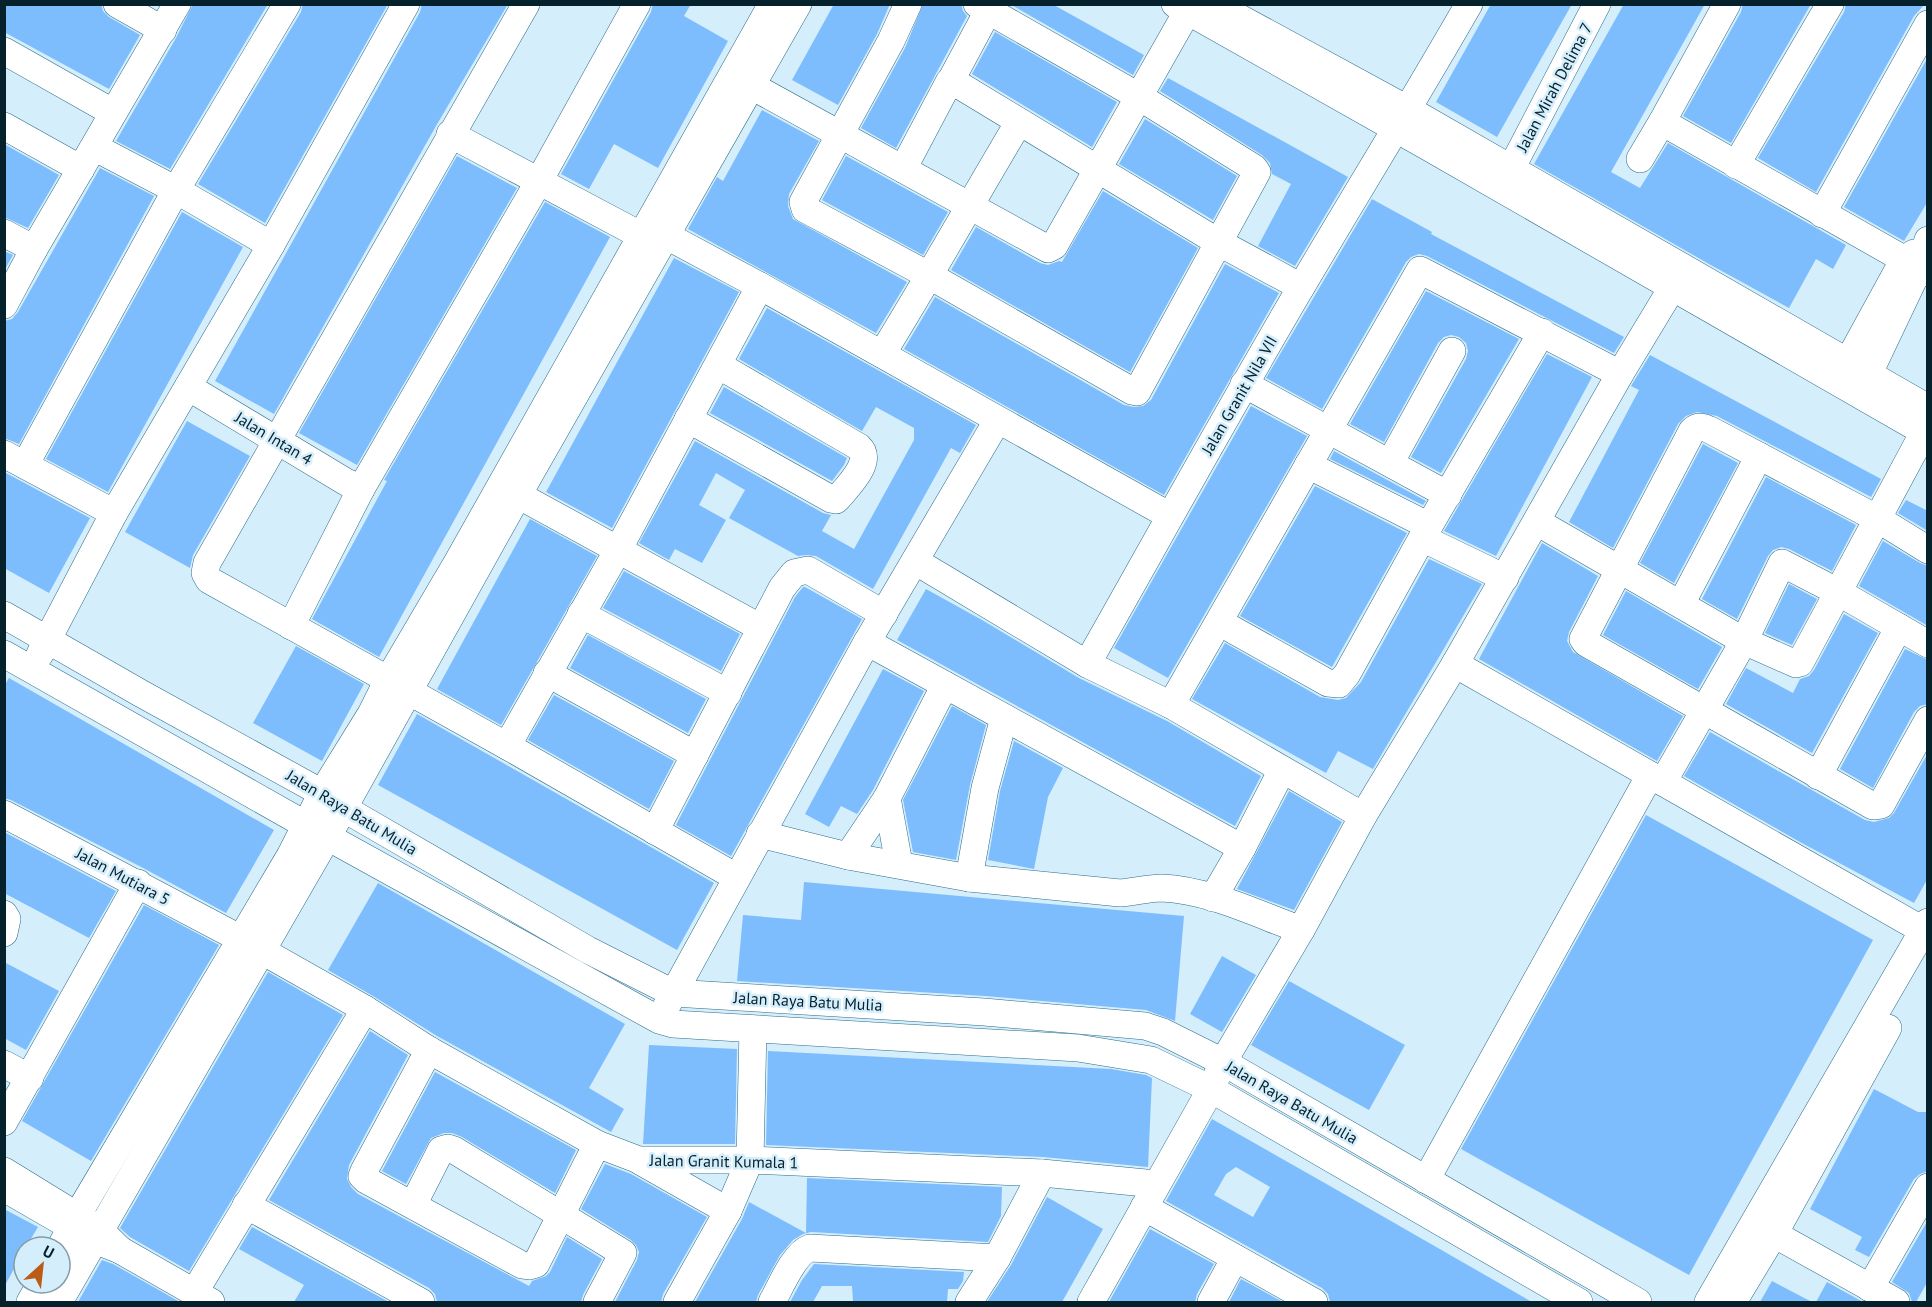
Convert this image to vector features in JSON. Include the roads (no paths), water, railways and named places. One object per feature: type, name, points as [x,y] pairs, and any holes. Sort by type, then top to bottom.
[{"type":"street","points":[[117,4],[163,30]]},
{"type":"street","points":[[4,304],[112,112],[177,4]]},
{"type":"street","points":[[114,513],[15,459],[286,4]]},
{"type":"street","points":[[33,669],[114,513],[271,245],[406,4]]},
{"type":"street","points":[[526,4],[207,563],[205,573],[209,580],[736,877]]},
{"type":"street","points":[[59,1302],[80,1232],[251,945],[290,856],[317,830],[333,801],[371,714],[398,686],[518,495],[655,236],[772,4]]},
{"type":"street","points":[[398,686],[458,561],[798,4]]},
{"type":"street","points":[[903,169],[950,82],[983,8],[1138,96],[1257,172],[1137,392],[1132,391],[930,276],[805,209],[803,202],[891,41],[908,4]]},
{"type":"street","points":[[1214,4],[1672,288],[1853,378]]},
{"type":"street","name":"Jalan Granit Nila VII","points":[[1087,664],[1244,384],[1469,4]]},
{"type":"street","name":"Jalan Mirah Delima 7","points":[[1511,169],[1597,4]]},
{"type":"street","points":[[1640,159],[1727,4]]},
{"type":"street","points":[[1736,165],[1830,4]]},
{"type":"street","points":[[291,626],[361,489],[538,181],[630,7]]},
{"type":"street","points":[[750,85],[970,204],[1046,248],[1051,248],[1098,170],[1138,96],[1181,8],[1402,120],[1511,169],[1926,425],[1800,663],[1791,663],[1744,641],[1537,522]]},
{"type":"street","points":[[1822,214],[1928,24]]},
{"type":"street","points":[[4,51],[112,112]]},
{"type":"street","points":[[950,82],[955,82],[1218,242],[1301,287]]},
{"type":"street","points":[[882,354],[1019,122]]},
{"type":"street","points":[[1662,122],[1822,214],[1920,258],[1853,378]]},
{"type":"street","points":[[4,126],[176,190],[271,245]]},
{"type":"street","points":[[450,134],[538,181],[760,286],[1170,516]]},
{"type":"street","points":[[4,233],[34,249]]},
{"type":"street","points":[[1171,705],[1419,270],[1620,374]]},
{"type":"street","points":[[507,746],[618,550],[760,286]]},
{"type":"street","points":[[1091,1302],[1211,1089],[1223,1062],[1301,930],[1363,816],[1455,664],[1620,374],[1672,288]]},
{"type":"street","points":[[1219,622],[1328,683],[1339,684],[1347,674],[1542,332]]},
{"type":"street","points":[[1390,463],[1452,351]]},
{"type":"street","points":[[688,419],[831,499],[836,500],[839,497],[858,472],[863,455],[858,447],[718,365]]},
{"type":"street","points":[[1244,384],[1448,495]]},
{"type":"street","name":"Jalan Intan 4","points":[[188,387],[361,489]]},
{"type":"street","points":[[659,1020],[867,642],[997,421]]},
{"type":"street","points":[[1928,550],[1878,519],[1701,426],[1692,431],[1584,637],[1585,642],[1869,804],[1881,805],[1928,720]]},
{"type":"street","points":[[1681,604],[1759,456]]},
{"type":"street","points":[[1308,465],[1504,578]]},
{"type":"street","points":[[518,495],[761,628]]},
{"type":"street","points":[[915,561],[1087,664],[1171,705],[1363,816]]},
{"type":"street","points":[[1426,1180],[1657,779],[1705,711],[1744,641],[1782,563],[1838,592],[1928,644]]},
{"type":"street","points":[[655,831],[787,579],[799,570],[808,570],[884,614]]},
{"type":"street","points":[[581,614],[728,693]]},
{"type":"street","name":"Jalan Raya Batu Mulia","points":[[4,615],[333,801],[588,950],[673,993],[984,1012],[1144,1026],[1163,1032],[1223,1062],[1638,1302]]},
{"type":"street","points":[[1818,776],[1899,627]]},
{"type":"street","points":[[867,642],[1242,848]]},
{"type":"street","points":[[5,654],[659,1020],[673,1024],[1078,1048],[1151,1060],[1211,1089],[1570,1300]]},
{"type":"street","points":[[1455,664],[1926,935]]},
{"type":"street","points":[[547,673],[696,755]]},
{"type":"street","points":[[848,856],[887,798],[945,685]]},
{"type":"street","points":[[969,878],[985,788],[1004,718]]},
{"type":"street","points":[[1213,898],[1242,848],[1282,770]]},
{"type":"street","points":[[887,798],[899,864]]},
{"type":"street","name":"Jalan Mutiara 5","points":[[4,814],[138,883],[251,945]]},
{"type":"street","points":[[760,834],[848,856],[969,878],[1120,893],[1160,888],[1186,891],[1213,898],[1301,930]]},
{"type":"street","points":[[4,1122],[138,883]]},
{"type":"street","points":[[4,914],[7,919],[4,933]]},
{"type":"street","points":[[1732,1302],[1774,1234],[1926,935]]},
{"type":"street","points":[[1708,1302],[1926,935]]},
{"type":"street","name":"Jalan Granit Kumala 1","points":[[251,945],[365,1009],[429,1050],[597,1144],[639,1160],[750,1160],[1042,1173],[1150,1196]]},
{"type":"street","points":[[4,1188],[80,1232],[120,1250],[203,1298],[246,1205],[365,1009]]},
{"type":"street","points":[[677,1302],[728,1211],[750,1160],[753,1029]]},
{"type":"street","points":[[429,1050],[362,1176],[366,1180],[522,1265],[529,1266],[536,1264],[597,1144]]},
{"type":"street","points":[[4,1064],[30,1078]]},
{"type":"street","points":[[413,1205],[441,1150],[448,1148],[454,1150],[623,1253],[597,1302]]},
{"type":"street","points":[[639,1160],[728,1211]]},
{"type":"street","points":[[4,1171],[80,1232]]},
{"type":"street","points":[[969,1302],[997,1258],[1042,1173]]},
{"type":"street","points":[[1870,1288],[1928,1186]]},
{"type":"street","points":[[1150,1196],[1235,1258],[1314,1302]]},
{"type":"street","points":[[246,1205],[421,1302]]},
{"type":"street","points":[[1774,1234],[1896,1302]]},
{"type":"street","points":[[772,1302],[796,1258],[801,1252],[810,1248],[997,1258]]},
{"type":"street","points":[[1211,1302],[1235,1258]]}]
